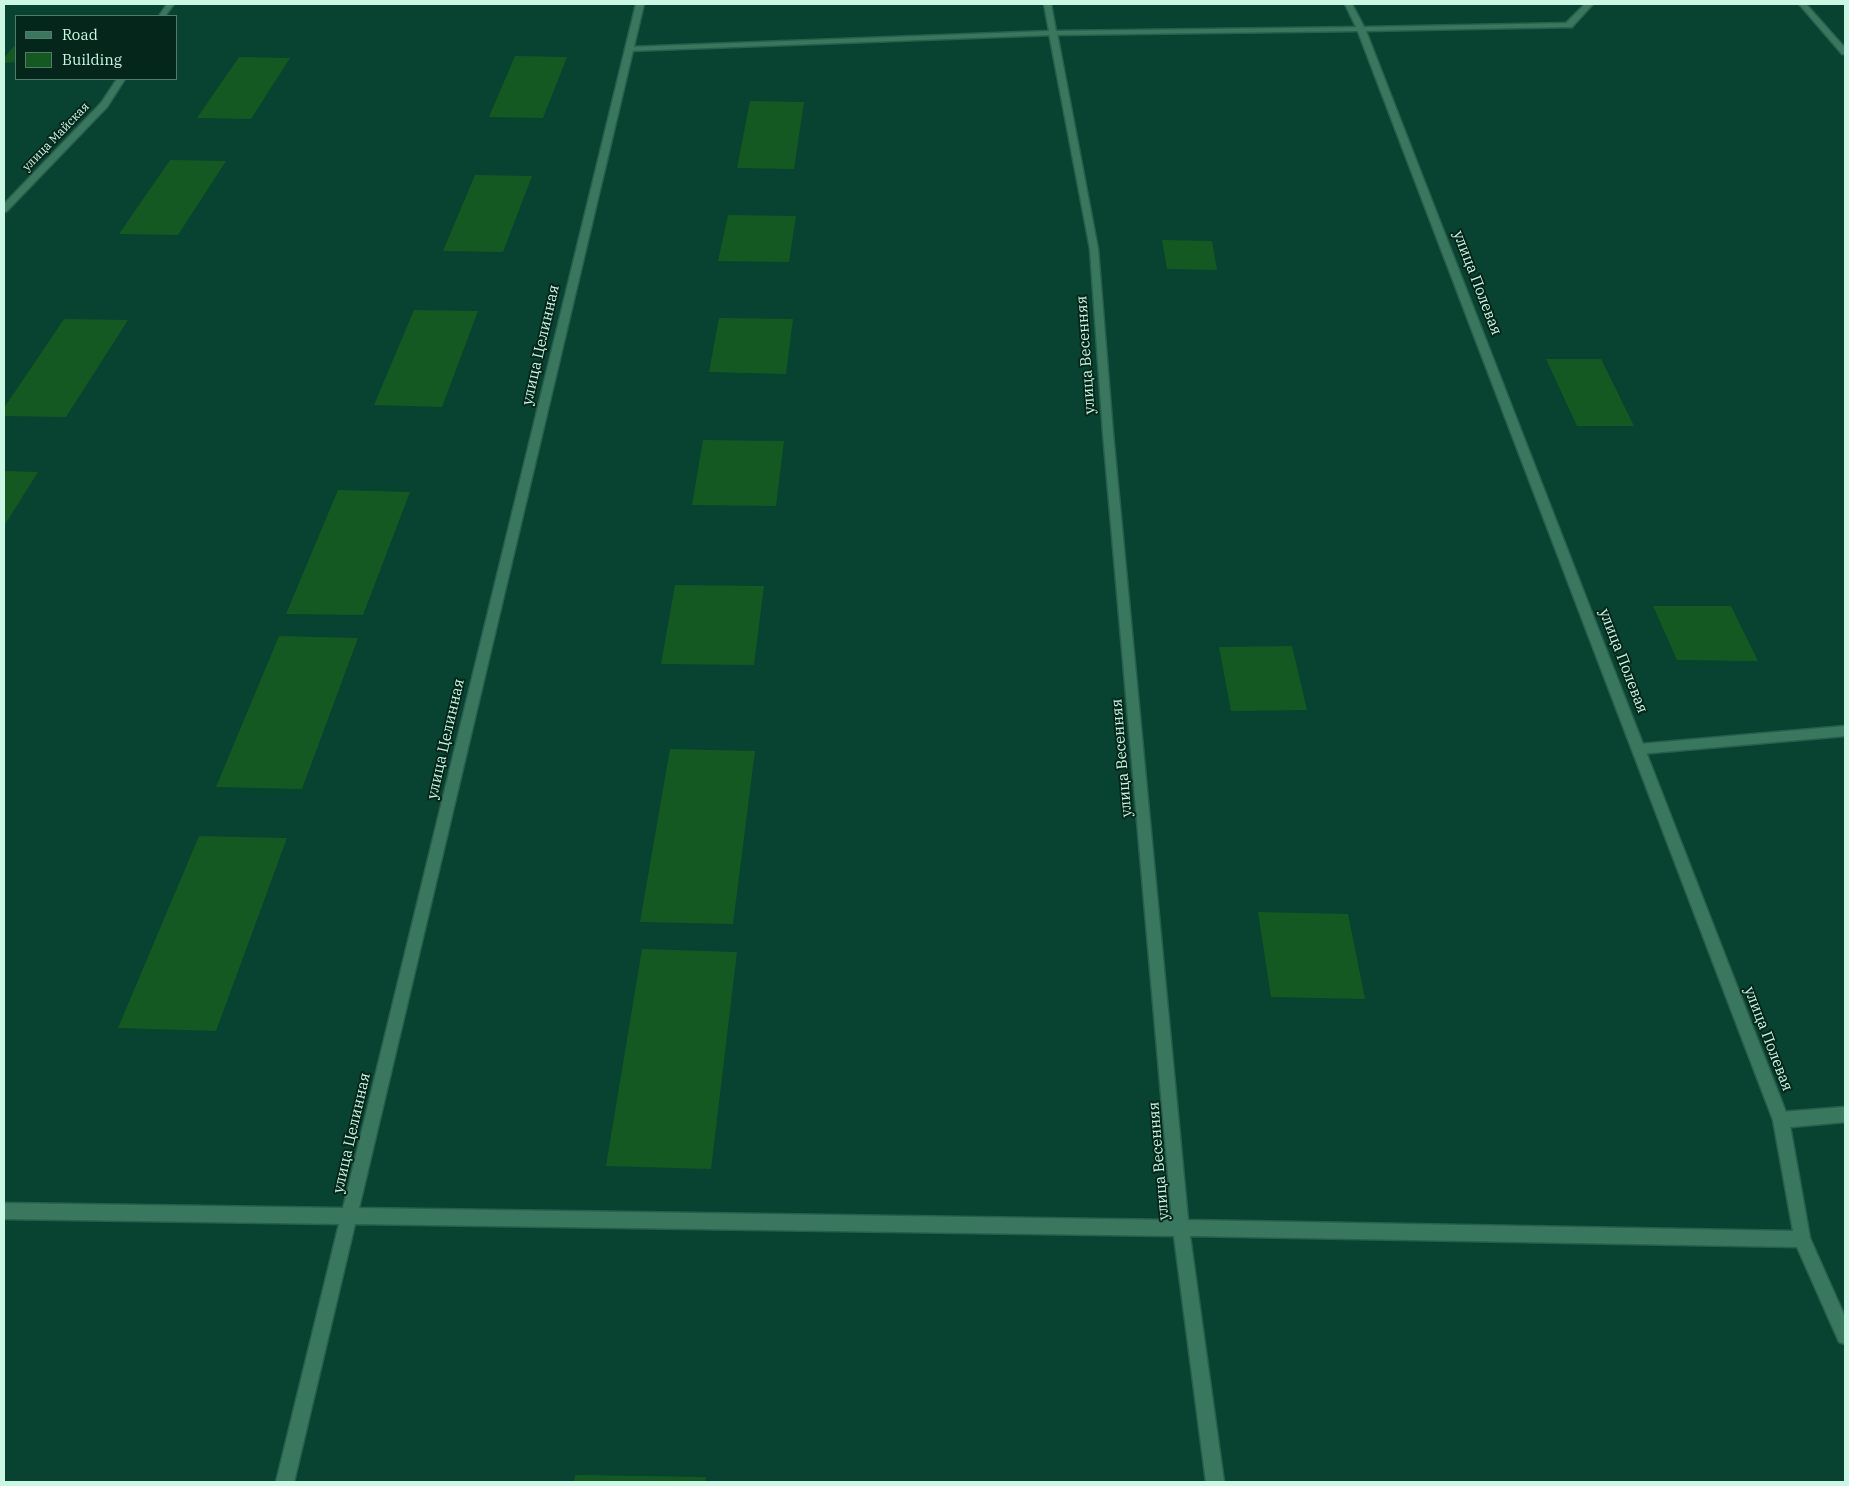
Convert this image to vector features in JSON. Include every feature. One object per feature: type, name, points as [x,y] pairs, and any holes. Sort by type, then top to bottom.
[{"type":"street","points":[[163,15],[170,4]]},
{"type":"street","name":"улица Целинная","points":[[285,1482],[640,4]]},
{"type":"street","name":"улица Весенняя","points":[[1047,4],[1094,249],[1110,453],[1181,1228],[1215,1482]]},
{"type":"street","name":"улица Полевая","points":[[1349,4],[1362,29],[1781,1120],[1802,1239],[1845,1336]]},
{"type":"street","points":[[629,49],[1053,33],[1568,25],[1589,4]]},
{"type":"street","points":[[1802,4],[1845,52]]},
{"type":"street","name":"улица Майская","points":[[4,210],[104,105],[120,80]]},
{"type":"street","points":[[1640,750],[1845,731]]},
{"type":"street","points":[[1781,1120],[1845,1114]]},
{"type":"street","points":[[4,1211],[1802,1239]]},
{"type":"building","points":[[15,46],[15,62],[4,63],[4,58]]},
{"type":"building","points":[[515,56],[567,57],[543,118],[489,117]]},
{"type":"building","points":[[239,57],[290,58],[251,119],[197,118]]},
{"type":"building","points":[[750,101],[804,102],[794,169],[737,168]]},
{"type":"building","points":[[170,160],[226,161],[178,235],[119,234]]},
{"type":"building","points":[[475,175],[532,176],[503,252],[443,251]]},
{"type":"building","points":[[728,215],[796,216],[789,262],[718,261]]},
{"type":"building","points":[[1162,240],[1212,241],[1217,270],[1167,269]]},
{"type":"building","points":[[414,310],[478,311],[442,407],[374,405]]},
{"type":"building","points":[[719,318],[793,319],[786,374],[709,372]]},
{"type":"building","points":[[64,319],[128,320],[66,417],[4,416],[4,408]]},
{"type":"building","points":[[1546,359],[1601,359],[1634,426],[1577,426]]},
{"type":"building","points":[[703,440],[784,441],[776,506],[692,505]]},
{"type":"building","points":[[4,471],[38,472],[4,526]]},
{"type":"building","points":[[338,490],[410,492],[363,615],[286,614]]},
{"type":"building","points":[[675,585],[764,586],[754,665],[661,664]]},
{"type":"building","points":[[1653,606],[1731,606],[1758,661],[1677,660]]},
{"type":"building","points":[[279,636],[358,638],[302,789],[216,787]]},
{"type":"building","points":[[1292,646],[1307,710],[1231,711],[1219,647]]},
{"type":"building","points":[[670,749],[755,751],[733,924],[640,922]]},
{"type":"building","points":[[199,836],[287,838],[216,1031],[118,1028]]},
{"type":"building","points":[[1258,912],[1348,914],[1365,999],[1271,997]]},
{"type":"building","points":[[642,949],[737,952],[711,1169],[606,1166]]},
{"type":"building","points":[[575,1475],[706,1477],[705,1482],[574,1482]]}]
